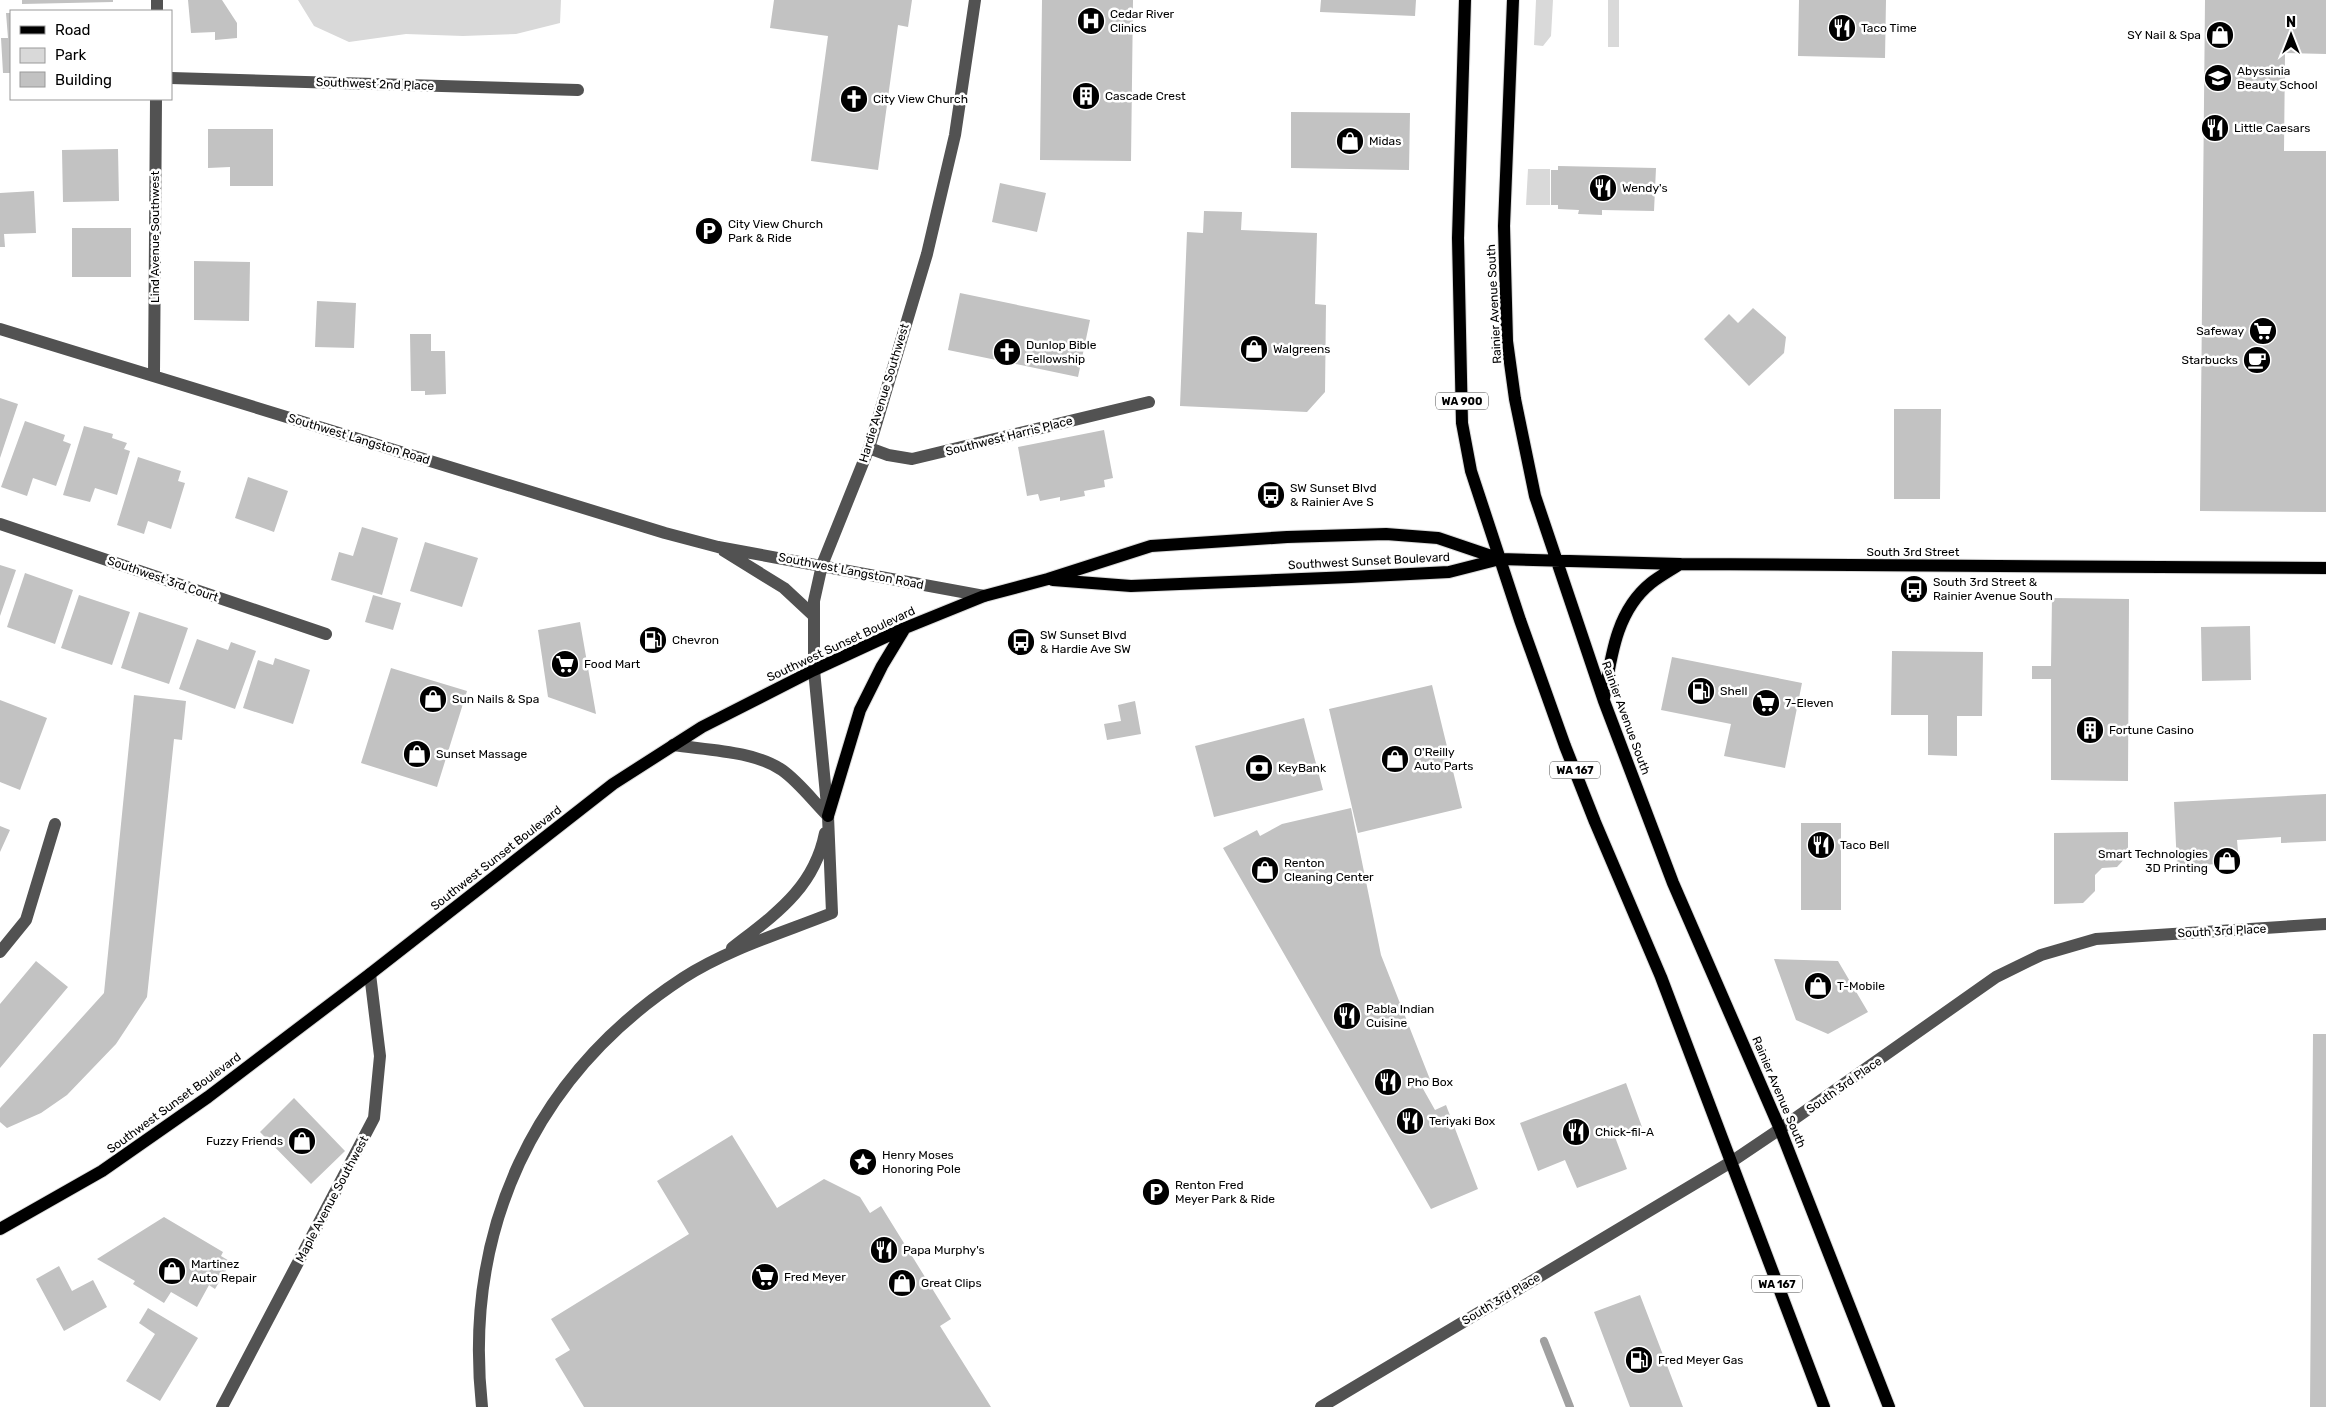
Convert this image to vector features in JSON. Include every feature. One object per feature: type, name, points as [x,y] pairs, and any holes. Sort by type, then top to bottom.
[{"type":"main road","name":"WA 900","points":[[1465,0],[1458,238],[1462,423],[1471,472],[1500,559]]},
{"type":"main road","name":"Rainier Avenue South","points":[[1513,0],[1504,226],[1507,341],[1515,399],[1535,496],[1604,701],[1673,883],[1780,1129],[1889,1407]]},
{"type":"main road","name":"Southwest Sunset Boulevard","points":[[0,1230],[102,1171],[208,1097],[370,974],[613,784],[702,727],[814,670],[905,628],[984,596],[1048,579],[1151,546],[1386,534],[1438,538],[1500,559]]},
{"type":"main road","name":"South 3rd Street","points":[[1500,559],[1680,564],[2326,568]]},
{"type":"main road","name":"Southwest Sunset Boulevard","points":[[1048,579],[1131,586],[1351,577],[1449,572],[1500,559]]},
{"type":"main road","name":"WA 167","points":[[1500,559],[1529,648],[1575,771],[1661,977],[1824,1407]]},
{"type":"main road","points":[[1604,701],[1611,652],[1620,624],[1634,600],[1651,583],[1680,564]]},
{"type":"main road","points":[[828,816],[860,710],[882,666],[905,628]]},
{"type":"street","name":"Hardie Avenue Southwest","points":[[482,1407],[478,1332],[489,1248],[501,1206],[517,1167],[537,1129],[560,1094],[581,1066],[616,1029],[684,977],[722,957],[832,913],[828,816],[814,670],[813,616],[822,565],[869,448],[931,237],[955,135],[975,0]]},
{"type":"street","name":"Southwest 2nd Place","points":[[172,78],[578,90]]},
{"type":"street","name":"Lind Avenue Southwest","points":[[154,375],[156,100]]},
{"type":"street","name":"Southwest Langston Road","points":[[0,328],[665,533],[718,547],[984,596]]},
{"type":"street","name":"Southwest Harris Place","points":[[869,448],[888,455],[912,459],[1149,402]]},
{"type":"street","name":"Southwest 3rd Court","points":[[0,524],[326,634]]},
{"type":"street","name":"Southwest Langston Road","points":[[718,547],[784,588],[813,616]]},
{"type":"street","points":[[674,745],[750,757],[766,762],[781,769],[794,780],[828,816]]},
{"type":"street","name":"Hardie Avenue Southwest","points":[[722,957],[792,900],[806,882],[819,854],[828,816]]},
{"type":"street","points":[[0,952],[26,920],[55,824]]},
{"type":"street","name":"South 3rd Place","points":[[1321,1407],[1731,1162],[1996,977],[2041,955],[2096,939],[2326,924]]},
{"type":"street","name":"Maple Avenue Southwest","points":[[222,1407],[374,1118],[380,1056],[370,974]]},
{"type":"green space","points":[[298,0],[561,0],[560,23],[516,34],[463,36],[406,34],[349,42],[314,26]]},
{"type":"green space","points":[[1536,0],[1553,0],[1551,36],[1543,46],[1534,45]]},
{"type":"green space","points":[[1608,0],[1619,0],[1619,47],[1608,47]]},
{"type":"green space","points":[[1528,169],[1550,169],[1550,205],[1526,205]]},
{"type":"building","points":[[22,0],[113,0],[113,2],[22,4]]},
{"type":"building","points":[[188,0],[222,0],[237,23],[237,38],[215,40],[215,32],[191,33]]},
{"type":"building","name":"City View Church","points":[[774,0],[912,0],[908,27],[898,25],[878,170],[811,161],[828,36],[770,28]]},
{"type":"building","name":"Cascade Crest","points":[[1042,0],[1133,0],[1131,161],[1040,160]]},
{"type":"building","points":[[1321,0],[1416,0],[1415,16],[1320,12]]},
{"type":"building","name":"Taco Time","points":[[1799,0],[1886,0],[1885,58],[1798,56]]},
{"type":"building","name":"Safeway","points":[[2205,0],[2326,0],[2326,54],[2285,53],[2284,151],[2326,151],[2326,512],[2200,511]]},
{"type":"building","points":[[6,13],[10,13],[10,73],[3,73],[1,38],[8,38]]},
{"type":"building","name":"Midas","points":[[1291,112],[1410,113],[1409,170],[1291,168]]},
{"type":"building","points":[[208,129],[273,129],[273,186],[230,186],[230,167],[208,168]]},
{"type":"building","points":[[118,149],[119,201],[63,202],[62,150]]},
{"type":"building","name":"Wendy's","points":[[1558,166],[1656,168],[1654,211],[1602,210],[1602,215],[1578,214],[1579,210],[1558,209],[1558,205],[1551,205],[1551,170],[1558,170]]},
{"type":"building","points":[[1000,183],[1046,193],[1037,232],[992,222]]},
{"type":"building","points":[[34,191],[36,233],[4,234],[5,247],[0,247],[0,193]]},
{"type":"building","name":"Walgreens","points":[[1204,211],[1242,212],[1241,230],[1317,233],[1315,304],[1326,305],[1325,392],[1307,412],[1180,406],[1187,232],[1203,233]]},
{"type":"building","points":[[72,228],[131,228],[131,277],[72,277]]},
{"type":"building","points":[[194,261],[250,262],[249,321],[194,320]]},
{"type":"building","points":[[960,293],[1090,320],[1078,377],[948,350]]},
{"type":"building","points":[[317,301],[356,303],[354,348],[315,347]]},
{"type":"building","points":[[1753,308],[1786,337],[1784,353],[1749,386],[1704,339],[1729,314],[1738,323]]},
{"type":"building","points":[[410,334],[431,334],[431,351],[445,351],[446,394],[425,395],[425,391],[411,391]]},
{"type":"building","points":[[0,398],[18,404],[0,458]]},
{"type":"building","points":[[1894,409],[1941,409],[1940,499],[1894,499]]},
{"type":"building","points":[[25,421],[65,435],[63,441],[71,444],[56,486],[33,478],[27,496],[1,487]]},
{"type":"building","points":[[84,426],[113,434],[112,438],[127,443],[124,449],[130,451],[117,495],[95,488],[90,502],[63,495]]},
{"type":"building","points":[[1104,430],[1113,478],[1104,480],[1105,487],[1084,491],[1085,496],[1060,501],[1060,497],[1040,501],[1038,494],[1027,496],[1018,447]]},
{"type":"building","points":[[138,457],[181,471],[178,481],[185,483],[171,529],[148,521],[144,534],[117,525]]},
{"type":"building","points":[[248,477],[288,491],[274,532],[235,518]]},
{"type":"building","points":[[362,527],[398,538],[382,595],[331,580],[339,552],[353,556]]},
{"type":"building","points":[[425,542],[478,558],[462,607],[410,591]]},
{"type":"building","points":[[0,565],[16,570],[0,616]]},
{"type":"building","points":[[25,573],[73,590],[55,644],[7,627]]},
{"type":"building","points":[[79,595],[130,612],[112,665],[61,648]]},
{"type":"building","points":[[373,595],[401,603],[393,630],[365,622]]},
{"type":"building","name":"Fortune Casino","points":[[2052,598],[2129,599],[2128,781],[2051,780],[2051,679],[2032,679],[2032,666],[2051,666]]},
{"type":"building","points":[[139,612],[188,628],[169,684],[121,668]]},
{"type":"building","name":"Food Mart","points":[[580,622],[596,714],[548,697],[538,630]]},
{"type":"building","points":[[2250,626],[2251,680],[2202,681],[2201,627]]},
{"type":"building","points":[[197,639],[228,650],[231,642],[256,651],[235,709],[179,689]]},
{"type":"building","points":[[1892,651],[1983,652],[1982,716],[1957,716],[1957,756],[1928,755],[1928,715],[1891,715]]},
{"type":"building","points":[[1672,657],[1802,683],[1785,768],[1724,756],[1731,724],[1661,710]]},
{"type":"building","points":[[275,658],[310,670],[293,724],[243,708],[258,660],[273,665]]},
{"type":"building","points":[[391,668],[467,691],[437,787],[361,763]]},
{"type":"building","name":"O'Reilly Auto Parts","points":[[1432,685],[1462,808],[1358,833],[1329,709]]},
{"type":"building","points":[[134,695],[186,701],[182,740],[174,739],[147,997],[116,1044],[67,1095],[41,1113],[7,1128],[0,1122],[0,1108],[104,993]]},
{"type":"building","points":[[0,700],[47,718],[20,790],[0,782]]},
{"type":"building","points":[[1135,701],[1141,734],[1107,740],[1104,724],[1121,721],[1118,705]]},
{"type":"building","name":"KeyBank","points":[[1304,718],[1323,790],[1214,817],[1195,746]]},
{"type":"building","points":[[2326,794],[2326,841],[2281,843],[2281,837],[2237,840],[2239,863],[2177,866],[2174,802]]},
{"type":"building","points":[[1351,808],[1381,955],[1431,1082],[1422,1087],[1435,1110],[1446,1105],[1478,1189],[1431,1209],[1223,848],[1257,830],[1260,836],[1282,824]]},
{"type":"building","name":"Taco Bell","points":[[1801,823],[1841,823],[1841,910],[1801,910]]},
{"type":"building","points":[[0,826],[10,830],[0,852]]},
{"type":"building","points":[[2128,832],[2128,855],[2117,867],[2102,868],[2095,875],[2095,891],[2083,903],[2054,904],[2054,833]]},
{"type":"building","name":"T-Mobile","points":[[1774,959],[1838,961],[1868,1012],[1828,1034],[1796,1020]]},
{"type":"building","points":[[36,961],[68,987],[0,1068],[0,1004]]},
{"type":"building","points":[[2313,1034],[2326,1034],[2326,1407],[2310,1407]]},
{"type":"building","name":"Chick-fil-A","points":[[1626,1083],[1642,1127],[1615,1137],[1627,1169],[1577,1188],[1565,1160],[1538,1171],[1520,1123]]},
{"type":"building","name":"Fuzzy Friends","points":[[294,1098],[345,1151],[311,1184],[260,1132]]},
{"type":"building","name":"Fred Meyer","points":[[732,1135],[777,1208],[824,1179],[860,1197],[870,1213],[881,1206],[951,1319],[940,1326],[991,1407],[584,1407],[555,1359],[570,1350],[551,1319],[689,1234],[657,1181]]},
{"type":"building","name":"Martinez Auto Repair","points":[[164,1217],[223,1252],[221,1256],[231,1262],[215,1289],[209,1285],[197,1307],[171,1292],[164,1303],[133,1284],[135,1281],[97,1259]]},
{"type":"building","points":[[59,1266],[72,1291],[93,1280],[107,1307],[64,1331],[36,1279]]},
{"type":"building","name":"Fred Meyer Gas","points":[[1640,1295],[1683,1407],[1630,1407],[1594,1312]]},
{"type":"building","points":[[148,1308],[198,1338],[160,1401],[126,1381],[155,1334],[139,1323]]},
{"type":"waterway","points":[[1544,1341],[1570,1407]]},
{"type":"place","name":"Cedar River Clinics","points":[[1091,21]]},
{"type":"place","name":"Taco Time","points":[[1842,28]]},
{"type":"place","name":"SY Nail & Spa","points":[[2220,35]]},
{"type":"place","name":"Abyssinia Beauty School","points":[[2218,78]]},
{"type":"place","name":"Cascade Crest","points":[[1086,96]]},
{"type":"place","name":"City View Church","points":[[854,99]]},
{"type":"place","name":"Little Caesars","points":[[2215,128]]},
{"type":"place","name":"Midas","points":[[1350,141]]},
{"type":"place","name":"Wendy's","points":[[1603,188]]},
{"type":"place","name":"City View Church Park & Ride","points":[[709,231]]},
{"type":"place","name":"Safeway","points":[[2263,331]]},
{"type":"place","name":"Walgreens","points":[[1254,349]]},
{"type":"place","name":"Dunlop Bible Fellowship","points":[[1007,352]]},
{"type":"place","name":"Starbucks","points":[[2257,360]]},
{"type":"place","name":"SW Sunset Blvd & Rainier Ave S","points":[[1271,495]]},
{"type":"place","name":"South 3rd Street & Rainier Avenue South","points":[[1914,589]]},
{"type":"place","name":"Chevron","points":[[653,640]]},
{"type":"place","name":"SW Sunset Blvd & Hardie Ave SW","points":[[1021,642]]},
{"type":"place","name":"Food Mart","points":[[565,664]]},
{"type":"place","name":"Shell","points":[[1701,691]]},
{"type":"place","name":"Sun Nails & Spa","points":[[433,699]]},
{"type":"place","name":"7-Eleven","points":[[1766,703]]},
{"type":"place","name":"Fortune Casino","points":[[2090,730]]},
{"type":"place","name":"Sunset Massage","points":[[417,754]]},
{"type":"place","name":"O'Reilly Auto Parts","points":[[1395,759]]},
{"type":"place","name":"KeyBank","points":[[1259,768]]},
{"type":"place","name":"Taco Bell","points":[[1821,845]]},
{"type":"place","name":"Smart Technologies 3D Printing","points":[[2227,861]]},
{"type":"place","name":"Renton Cleaning Center","points":[[1265,870]]},
{"type":"place","name":"T-Mobile","points":[[1818,986]]},
{"type":"place","name":"Pabla Indian Cuisine","points":[[1347,1016]]},
{"type":"place","name":"Pho Box","points":[[1388,1082]]},
{"type":"place","name":"Teriyaki Box","points":[[1410,1121]]},
{"type":"place","name":"Chick-fil-A","points":[[1576,1132]]},
{"type":"place","name":"Fuzzy Friends","points":[[302,1141]]},
{"type":"place","name":"Henry Moses Honoring Pole","points":[[863,1162]]},
{"type":"place","name":"Renton Fred Meyer Park & Ride","points":[[1156,1192]]},
{"type":"place","name":"Papa Murphy's","points":[[884,1250]]},
{"type":"place","name":"Martinez Auto Repair","points":[[172,1271]]},
{"type":"place","name":"Fred Meyer","points":[[765,1277]]},
{"type":"place","name":"Great Clips","points":[[902,1283]]},
{"type":"place","name":"Fred Meyer Gas","points":[[1639,1360]]}]
